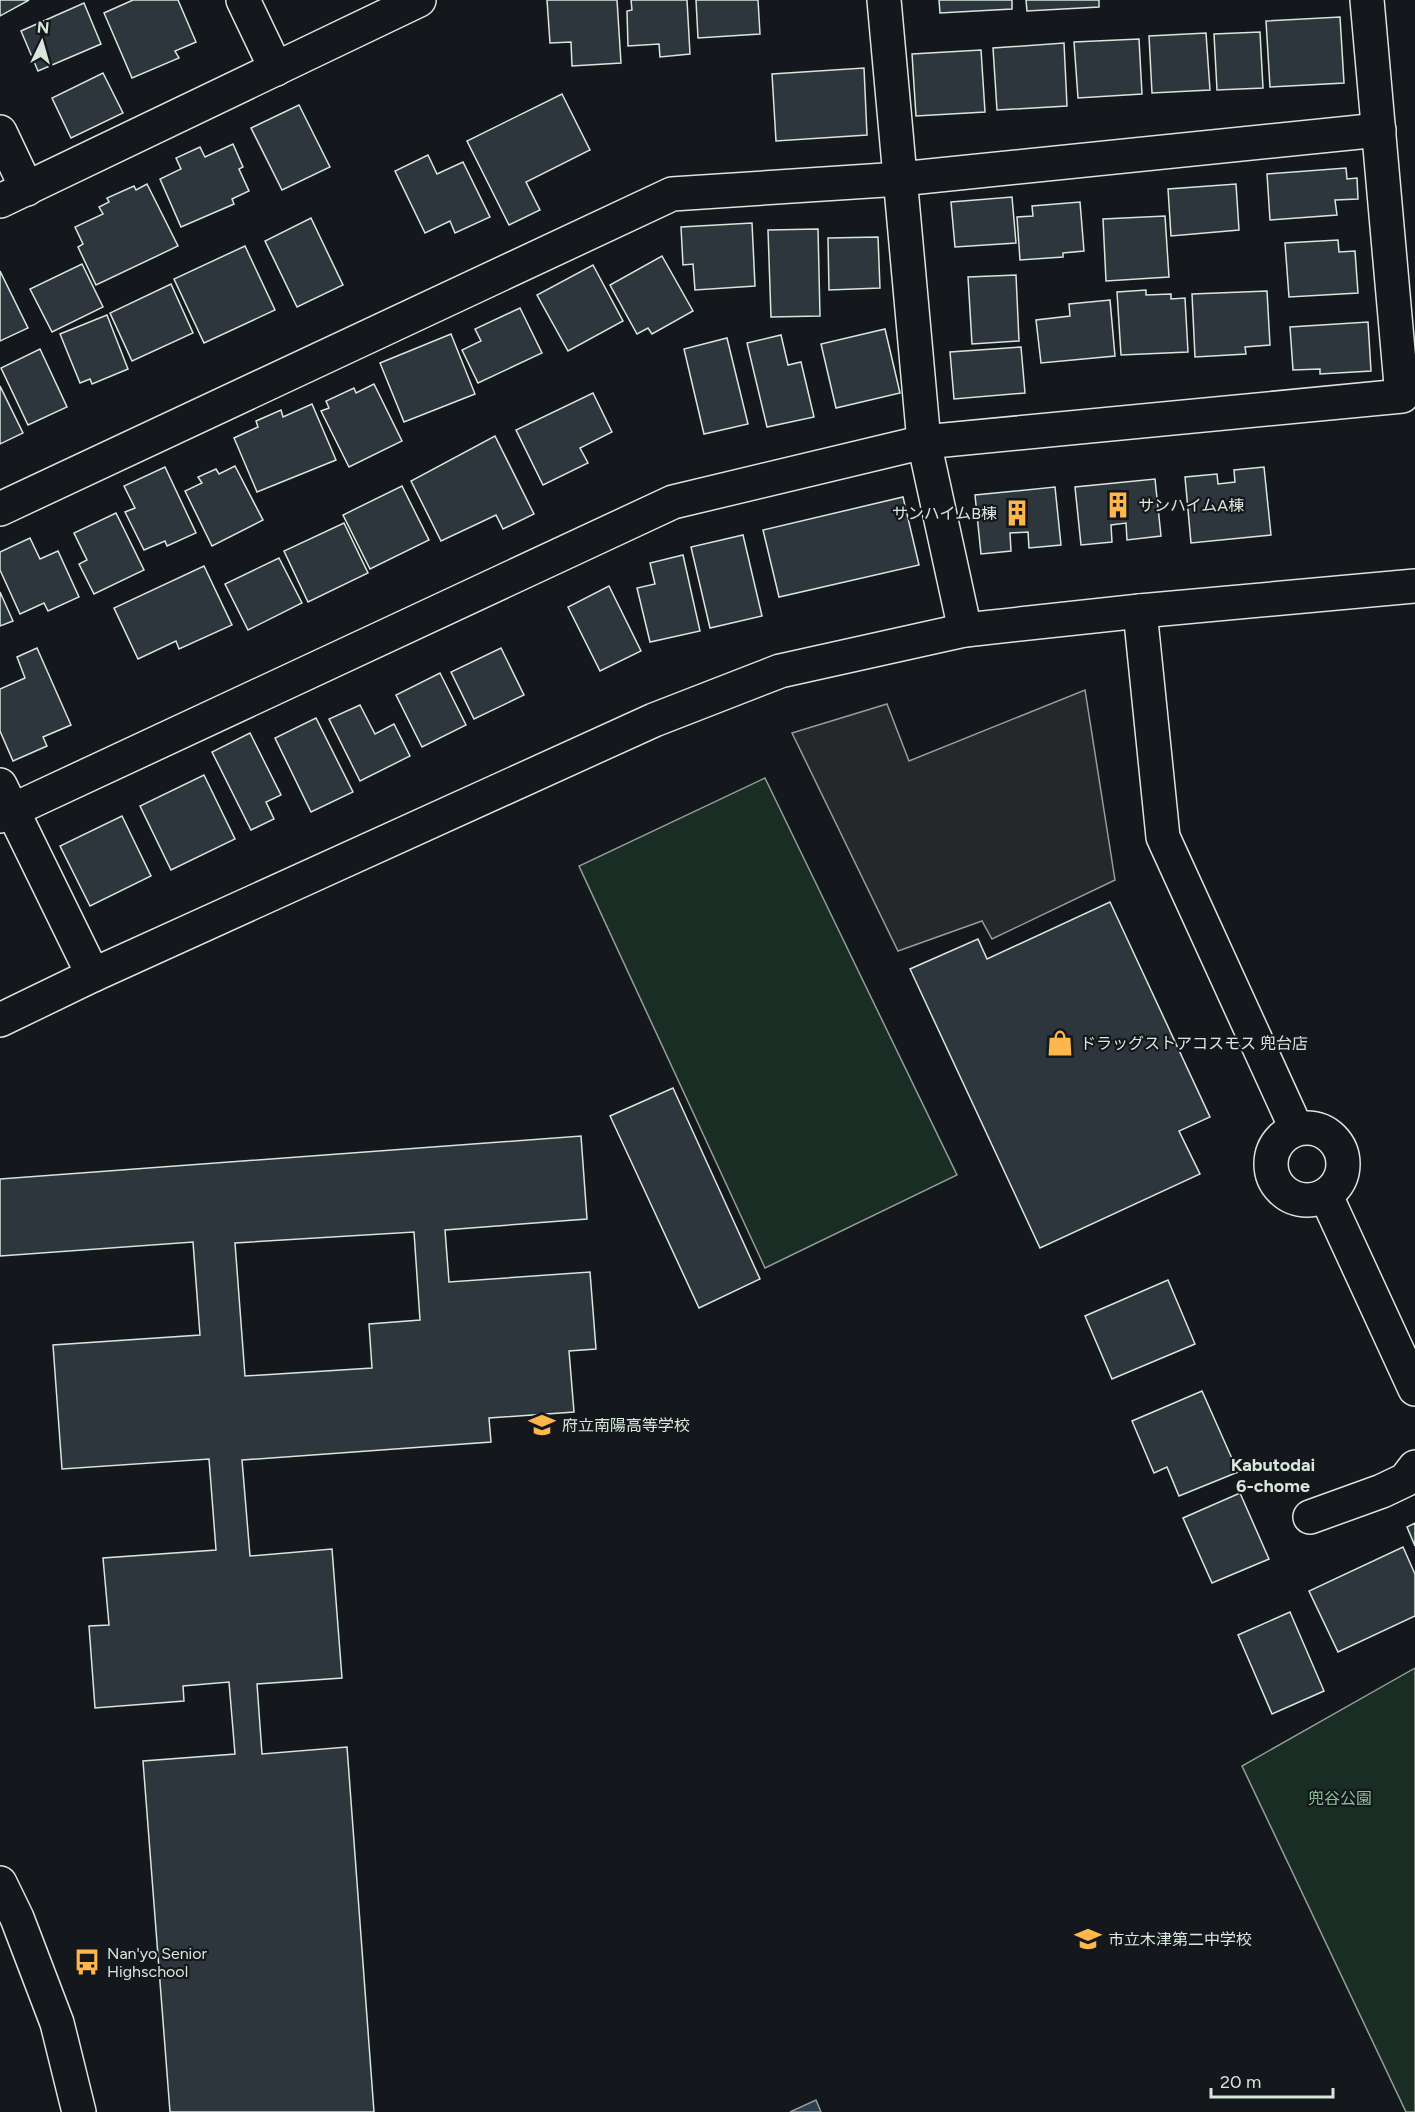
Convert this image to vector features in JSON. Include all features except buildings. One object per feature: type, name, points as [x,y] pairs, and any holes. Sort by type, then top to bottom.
[{"type":"street","points":[[243,0],[276,69]]},
{"type":"street","points":[[0,132],[14,195],[419,0]]},
{"type":"street","points":[[884,0],[924,442],[965,630]]},
{"type":"street","points":[[93,975],[4,804],[673,502],[924,442],[1402,396],[1367,0]]},
{"type":"street","points":[[0,509],[672,194],[900,179],[1379,130]]},
{"type":"street","points":[[0,1020],[93,975],[654,720],[780,671],[965,630],[1140,611],[1415,586]]},
{"type":"street","points":[[1140,611],[1162,837],[1296,1128]]},
{"type":"street","points":[[1296,1128],[1313,1128],[1328,1134],[1339,1146],[1343,1159],[1343,1173],[1336,1186],[1326,1196],[1309,1201],[1292,1197],[1278,1187],[1270,1170],[1272,1152],[1281,1138],[1296,1128]]},
{"type":"street","points":[[1326,1196],[1415,1389]]},
{"type":"street","points":[[1310,1516],[1382,1491],[1405,1480],[1415,1467]]},
{"type":"street","points":[[0,1883],[17,1918],[57,2023],[79,2112]]},
{"type":"green space","points":[[765,778],[957,1175],[765,1268],[579,866]]},
{"type":"green space","name":"兜谷公園","points":[[1415,1668],[1415,2112],[1406,2112],[1242,1766]]},
{"type":"shaded area","points":[[1085,690],[1115,880],[992,939],[982,921],[898,951],[792,733],[887,704],[909,761]]},
{"type":"water","points":[[816,2100],[821,2112],[790,2112]]},
{"type":"place","name":"サンハイムA棟","points":[[1118,505]]},
{"type":"place","name":"サンハイムB棟","points":[[1017,513]]},
{"type":"place","name":"ドラッグストアコスモス 兜台店","points":[[1060,1043]]},
{"type":"place","name":"府立南陽高等学校","points":[[542,1425]]},
{"type":"place","name":"市立木津第二中学校","points":[[1088,1939]]},
{"type":"place","name":"Nan'yo Senior Highschool","points":[[87,1962]]},
{"type":"district","name":"Kabutodai 6-chome","points":[[1273,1475]]}]
